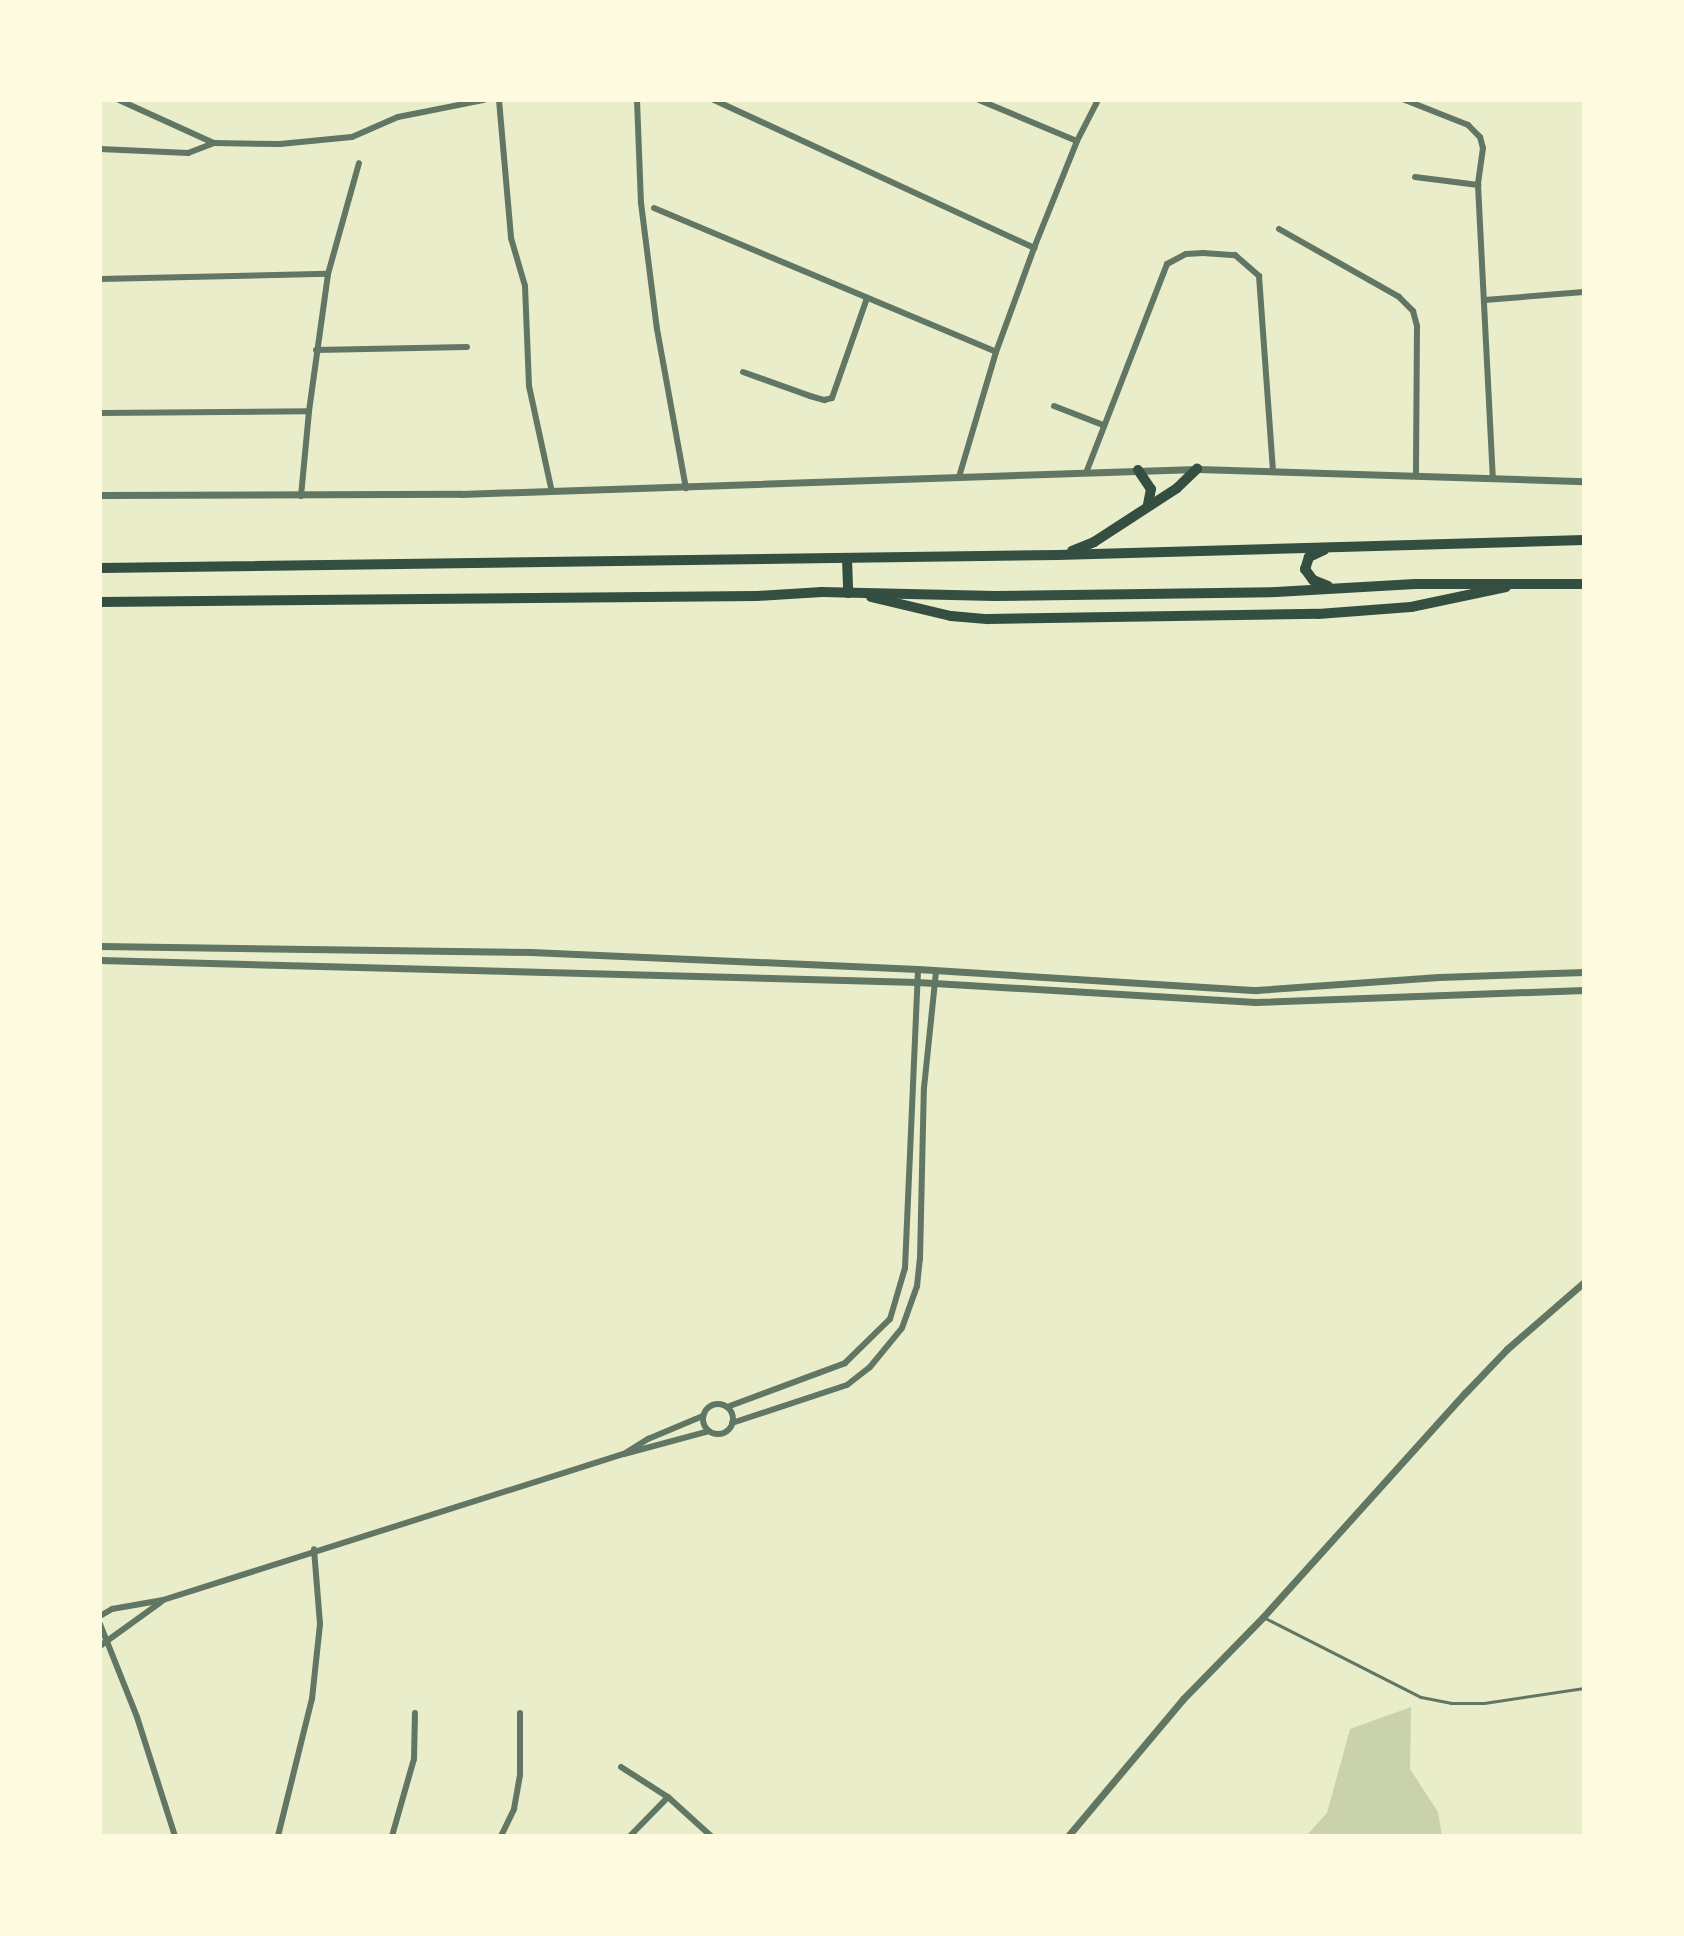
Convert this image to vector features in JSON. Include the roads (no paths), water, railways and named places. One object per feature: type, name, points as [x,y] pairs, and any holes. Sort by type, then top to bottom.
[{"type":"highway","points":[[1058,555],[1094,542],[1177,488],[1197,469]]},
{"type":"highway","points":[[1138,470],[1146,477],[1151,489],[1148,505]]},
{"type":"highway","points":[[100,568],[1058,555],[1584,540]]},
{"type":"highway","points":[[1331,588],[1309,575],[1306,563],[1317,551],[1346,546]]},
{"type":"highway","points":[[847,558],[848,593]]},
{"type":"highway","points":[[100,602],[848,593],[1276,592],[1331,588],[1584,584]]},
{"type":"highway","points":[[866,594],[875,599],[951,616],[1003,619],[1318,614],[1425,605],[1491,593],[1513,585]]},
{"type":"street","points":[[119,100],[214,143]]},
{"type":"street","points":[[100,149],[188,153],[214,143],[280,144],[352,137],[398,117],[445,105],[484,100]]},
{"type":"street","points":[[499,100],[511,238],[525,286],[529,386],[552,492]]},
{"type":"street","points":[[637,100],[641,203],[657,329],[686,488]]},
{"type":"street","points":[[714,100],[1034,248]]},
{"type":"street","points":[[979,100],[1077,141]]},
{"type":"street","points":[[959,477],[996,352],[1034,248],[1077,141],[1098,100]]},
{"type":"street","points":[[1405,100],[1468,125],[1480,137],[1483,148],[1478,185],[1493,478]]},
{"type":"street","points":[[301,496],[316,350],[328,274],[359,163]]},
{"type":"street","points":[[1415,177],[1478,185]]},
{"type":"street","points":[[654,208],[996,352]]},
{"type":"street","points":[[1279,229],[1399,297],[1413,311],[1417,326],[1416,474]]},
{"type":"street","points":[[1086,473],[1167,264],[1186,254],[1235,255],[1259,276],[1273,472]]},
{"type":"street","points":[[100,279],[328,274]]},
{"type":"street","points":[[1485,300],[1584,292]]},
{"type":"street","points":[[743,372],[824,400],[832,398],[867,298]]},
{"type":"street","points":[[316,350],[467,347]]},
{"type":"street","points":[[1054,406],[1103,425]]},
{"type":"street","points":[[100,413],[309,411]]},
{"type":"street","points":[[100,495],[552,492],[1197,469],[1584,481]]},
{"type":"street","points":[[100,946],[531,952],[918,969],[1256,990],[1452,976],[1584,972]]},
{"type":"street","points":[[100,960],[917,982],[1255,1002],[1584,990]]},
{"type":"street","points":[[624,1454],[648,1439],[703,1416],[713,1405],[727,1407],[845,1363],[863,1349],[890,1319],[905,1268],[918,969]]},
{"type":"street","points":[[100,1616],[112,1609],[163,1600],[314,1549],[624,1454],[709,1431],[723,1433],[732,1423],[847,1385],[870,1367],[902,1328],[917,1286],[924,1088],[936,971]]},
{"type":"street","points":[[1068,1836],[1183,1699],[1263,1617],[1507,1349],[1584,1282]]},
{"type":"street","points":[[727,1407],[732,1423]]},
{"type":"street","points":[[703,1416],[709,1431]]},
{"type":"street","points":[[278,1836],[312,1699],[320,1624],[314,1549]]},
{"type":"street","points":[[104,1644],[163,1600]]},
{"type":"street","points":[[100,1624],[104,1644],[137,1717],[175,1836]]},
{"type":"street","points":[[392,1836],[414,1759],[415,1713]]},
{"type":"street","points":[[501,1836],[514,1809],[520,1775],[520,1713]]},
{"type":"street","points":[[621,1767],[668,1797],[711,1836]]},
{"type":"street","points":[[630,1836],[668,1797]]},
{"type":"lane","points":[[1263,1617],[1421,1697],[1451,1703],[1484,1703],[1584,1688]]}]
